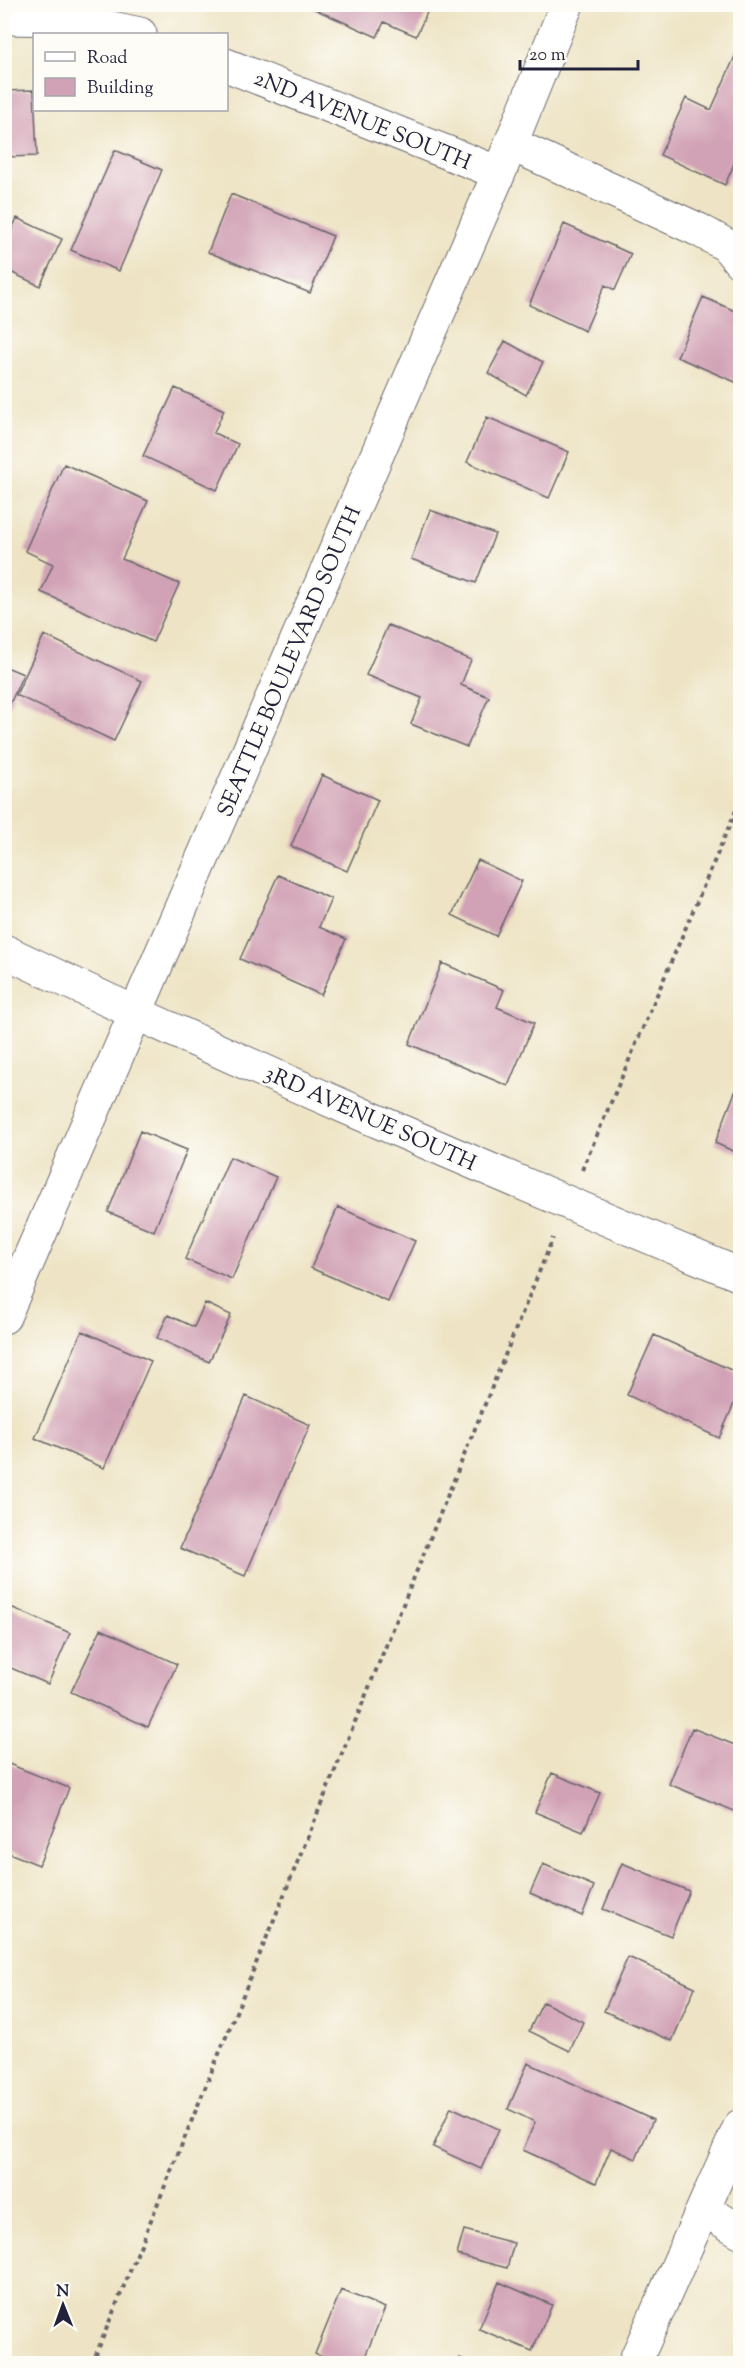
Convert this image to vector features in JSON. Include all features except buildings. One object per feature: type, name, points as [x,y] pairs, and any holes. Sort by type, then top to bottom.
[{"type":"street","name":"SEATTLE BOULEVARD SOUTH","points":[[4,1317],[505,159],[567,4]]},
{"type":"street","points":[[4,18],[69,19],[135,33]]},
{"type":"street","name":"2ND AVENUE SOUTH","points":[[228,66],[505,159],[699,230],[726,245],[741,262]]},
{"type":"street","name":"3RD AVENUE SOUTH","points":[[4,951],[135,1014],[567,1203],[741,1275]]},
{"type":"street","points":[[634,2364],[741,2126]]},
{"type":"street","points":[[704,2209],[741,2231]]},
{"type":"path","points":[[92,2364],[567,1203],[741,801]]}]
